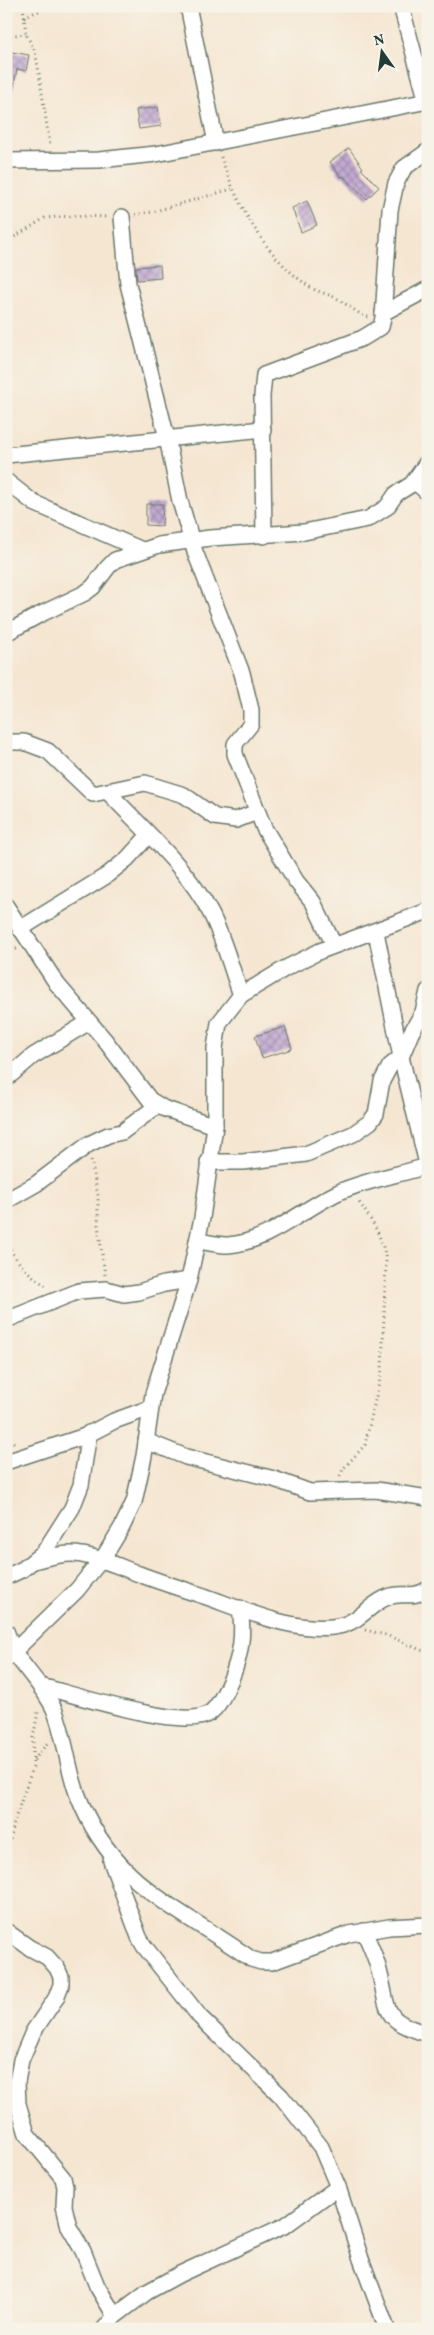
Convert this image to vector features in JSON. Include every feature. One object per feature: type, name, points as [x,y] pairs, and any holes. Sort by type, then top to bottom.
[{"type":"street","points":[[188,6],[216,143]]},
{"type":"street","points":[[6,161],[54,162],[156,154],[427,101],[400,6]]},
{"type":"street","points":[[264,536],[262,391],[264,375],[363,338],[379,330],[383,318],[390,210],[396,183],[404,168],[428,151]]},
{"type":"street","points":[[122,217],[128,284],[167,438],[180,502],[192,540],[231,643],[251,710],[251,724],[238,740],[234,750],[257,812],[275,849],[296,881],[313,902],[334,945]]},
{"type":"street","points":[[383,318],[428,289]]},
{"type":"street","points":[[6,455],[263,429]]},
{"type":"street","points":[[6,633],[39,614],[85,593],[93,587],[115,560],[142,550],[170,542],[304,532],[368,518],[387,507],[396,494],[414,482],[428,461]]},
{"type":"street","points":[[6,481],[34,503],[82,526],[142,550]]},
{"type":"street","points":[[414,482],[428,493]]},
{"type":"street","points":[[6,742],[24,742],[43,748],[71,771],[89,793],[98,794],[145,783],[184,795],[215,817],[230,820],[257,812]]},
{"type":"street","points":[[108,792],[171,859],[209,910],[242,995]]},
{"type":"street","points":[[20,929],[106,876],[127,859],[149,836]]},
{"type":"street","points":[[6,906],[57,984],[148,1098],[157,1106],[215,1126]]},
{"type":"street","points":[[10,1656],[77,1590],[101,1559],[122,1527],[134,1502],[150,1408],[189,1280],[197,1241],[215,1126],[215,1048],[219,1023],[242,995],[286,968],[334,945],[376,932],[428,911]]},
{"type":"street","points":[[197,1241],[226,1245],[246,1242],[286,1223],[348,1189],[366,1182],[428,1167],[401,1057],[376,932]]},
{"type":"street","points":[[208,1162],[243,1162],[306,1154],[353,1134],[370,1122],[376,1114],[382,1081],[390,1066],[401,1057],[411,1032],[423,1012],[428,991]]},
{"type":"street","points":[[6,1079],[38,1052],[89,1022]]},
{"type":"street","points":[[6,1202],[36,1184],[89,1144],[108,1135],[122,1132],[157,1106]]},
{"type":"street","points":[[6,1320],[61,1297],[91,1289],[110,1290],[124,1294],[189,1280]]},
{"type":"street","points":[[6,1462],[89,1433],[114,1421],[150,1408]]},
{"type":"street","points":[[6,1577],[23,1569],[44,1552],[77,1496],[81,1486],[89,1433]]},
{"type":"street","points":[[146,1440],[186,1457],[274,1479],[304,1490],[333,1492],[376,1490],[428,1498]]},
{"type":"street","points":[[33,1561],[73,1555],[101,1559],[157,1581],[240,1608],[281,1621],[312,1627],[344,1624],[384,1598],[396,1594],[417,1595],[428,1589]]},
{"type":"street","points":[[44,1690],[140,1713],[165,1717],[195,1718],[208,1715],[216,1707],[228,1685],[242,1646],[243,1625],[240,1608]]},
{"type":"street","points":[[6,1632],[10,1656],[44,1690],[58,1725],[77,1793],[106,1847],[139,1937],[200,2018],[293,2109],[321,2147],[338,2187],[361,2259],[388,2329]]},
{"type":"street","points":[[106,1847],[124,1870],[154,1896],[256,1961],[272,1962],[329,1940],[364,1931],[389,1927],[428,1925]]},
{"type":"street","points":[[6,1931],[30,1948],[47,1957],[58,1968],[61,1977],[61,1985],[56,1998],[33,2032],[21,2060],[17,2082],[18,2104],[27,2134],[63,2178],[66,2187],[64,2206],[69,2227],[83,2251],[97,2286],[115,2316]]},
{"type":"street","points":[[364,1931],[378,1967],[390,2015],[400,2025],[428,2034]]},
{"type":"street","points":[[104,2329],[115,2316],[147,2292],[286,2225],[338,2187]]},
{"type":"path","points":[[23,6],[26,34],[35,51],[47,132],[54,162]]},
{"type":"path","points":[[24,18],[51,6]]},
{"type":"path","points":[[6,38],[26,34]]},
{"type":"path","points":[[216,143],[232,189],[255,229],[295,276],[312,288],[338,298],[364,316],[383,318]]},
{"type":"path","points":[[89,1144],[98,1196],[98,1224],[104,1273],[110,1290]]},
{"type":"path","points":[[333,1492],[343,1469],[365,1445],[382,1370],[386,1298],[386,1261],[383,1244],[376,1228],[348,1189]]},
{"type":"path","points":[[6,1235],[9,1248],[25,1268],[61,1297]]},
{"type":"path","points":[[344,1624],[386,1635],[428,1652]]},
{"type":"path","points":[[6,1859],[15,1819],[33,1767],[36,1717],[44,1690]]},
{"type":"path","points":[[33,1760],[58,1725]]},
{"type":"building","points":[[6,51],[29,55],[26,71],[17,69],[12,95],[6,94]]},
{"type":"building","points":[[158,107],[161,126],[139,129],[136,110]]},
{"type":"building","points":[[349,148],[363,168],[361,169],[379,187],[367,199],[343,176],[341,177],[330,162]]},
{"type":"building","points":[[307,201],[317,225],[301,232],[292,208]]},
{"type":"building","points":[[160,265],[161,278],[137,280],[136,267]]},
{"type":"building","points":[[146,504],[163,504],[162,526],[146,525]]},
{"type":"building","points":[[285,1027],[292,1049],[262,1058],[255,1036]]}]
